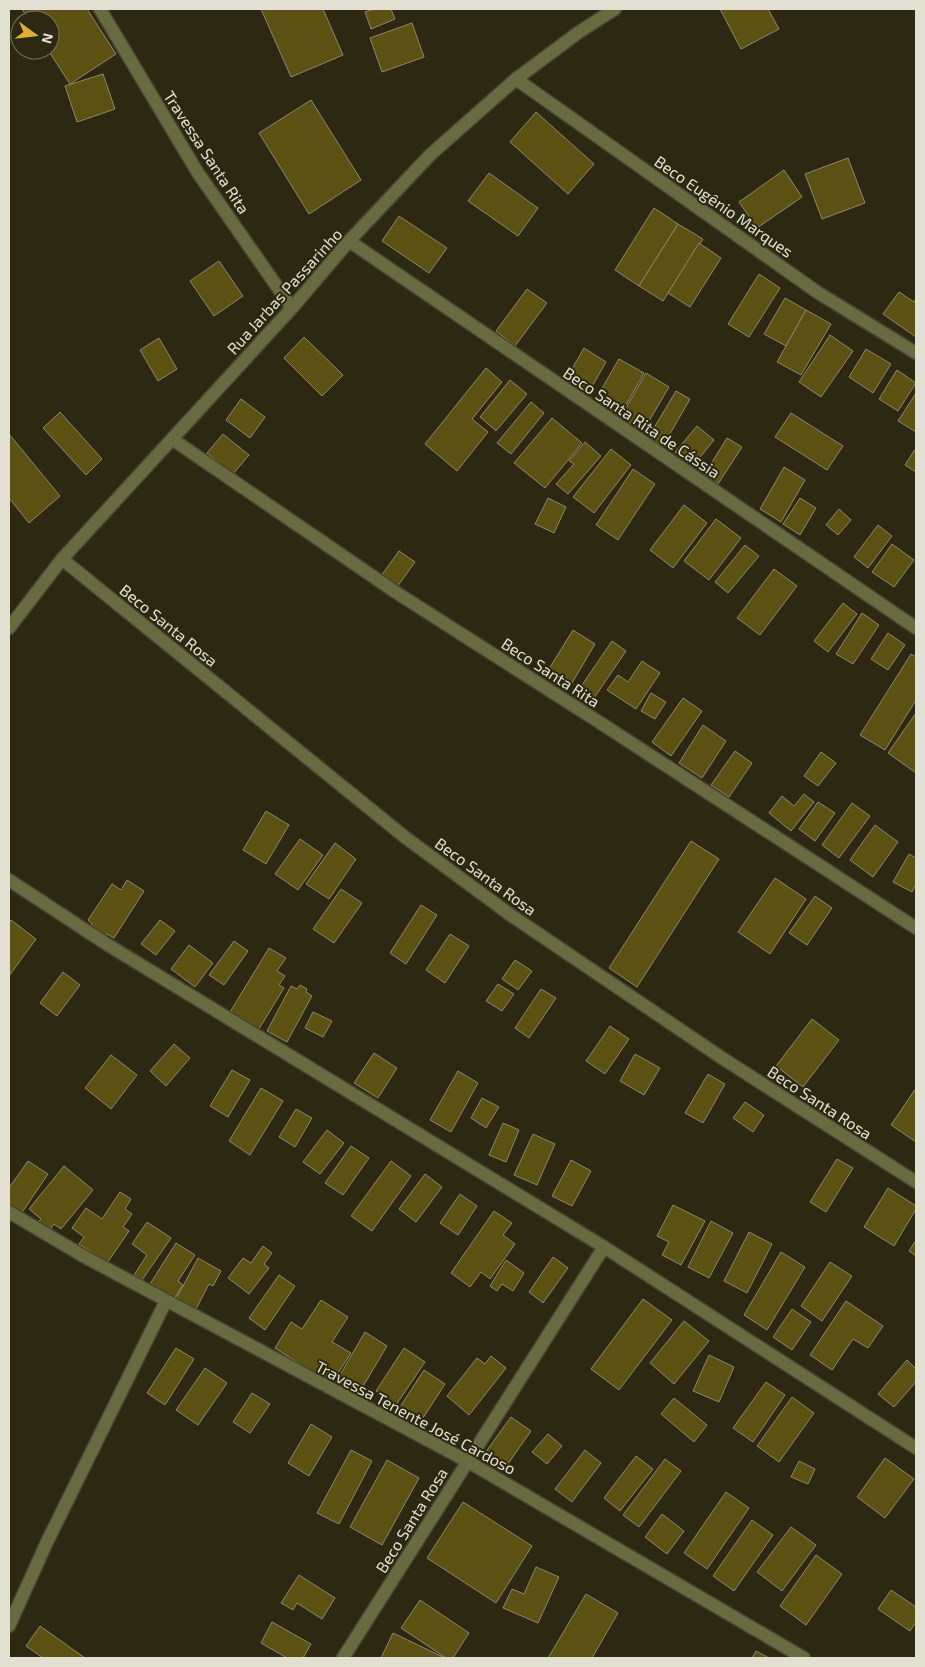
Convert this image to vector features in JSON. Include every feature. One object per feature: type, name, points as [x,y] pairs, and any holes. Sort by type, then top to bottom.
[{"type":"street","name":"Travessa Santa Rita","points":[[100,9],[198,173],[292,308]]},
{"type":"street","name":"Rua Jarbas Passarinho","points":[[9,628],[62,559],[292,308],[349,241],[430,155],[516,79],[579,32],[615,9]]},
{"type":"street","name":"Beco Eugênio Marques","points":[[516,79],[817,292],[916,353]]},
{"type":"street","name":"Beco Santa Rita de Cássia","points":[[349,241],[916,628]]},
{"type":"street","name":"Beco Santa Rita","points":[[172,439],[398,593],[916,928]]},
{"type":"street","name":"Beco Santa Rosa","points":[[62,559],[406,838],[512,916],[722,1058],[916,1182]]},
{"type":"street","points":[[9,880],[108,945],[604,1247],[916,1448]]},
{"type":"street","name":"Travessa Tenente José Cardoso","points":[[9,1212],[85,1257],[467,1461],[804,1658]]},
{"type":"street","name":"Beco Santa Rosa","points":[[343,1658],[604,1247]]},
{"type":"street","points":[[9,1626],[47,1542],[166,1301]]},
{"type":"building","points":[[87,9],[116,54],[70,84],[54,60],[60,60],[60,10],[23,10]]},
{"type":"building","points":[[261,9],[323,9],[343,55],[291,77]]},
{"type":"building","points":[[374,9],[391,9],[395,19],[371,29],[365,12]]},
{"type":"building","points":[[720,9],[768,9],[779,29],[741,49]]},
{"type":"building","points":[[412,23],[424,57],[382,72],[370,38]]},
{"type":"building","points":[[103,74],[115,109],[77,122],[65,86]]},
{"type":"building","points":[[311,100],[361,180],[309,214],[259,133]]},
{"type":"building","points":[[536,112],[594,164],[568,194],[510,142]]},
{"type":"building","points":[[848,158],[865,203],[822,219],[805,174]]},
{"type":"building","points":[[784,170],[802,197],[757,228],[739,202]]},
{"type":"building","points":[[489,173],[538,208],[518,236],[468,201]]},
{"type":"building","points":[[654,208],[678,224],[639,286],[615,270]]},
{"type":"building","points":[[399,216],[447,248],[429,273],[382,241]]},
{"type":"building","points":[[678,224],[703,239],[663,301],[639,286]]},
{"type":"building","points":[[699,243],[721,258],[690,307],[668,293]]},
{"type":"building","points":[[219,261],[243,296],[214,316],[190,281]]},
{"type":"building","points":[[759,274],[780,288],[749,337],[728,324]]},
{"type":"building","points":[[527,289],[547,303],[515,346],[496,331]]},
{"type":"building","points":[[899,292],[914,302],[916,298],[916,337],[883,314]]},
{"type":"building","points":[[785,298],[806,310],[786,346],[764,334]]},
{"type":"building","points":[[806,310],[831,324],[801,375],[777,362]]},
{"type":"building","points":[[830,335],[853,351],[821,397],[799,382]]},
{"type":"building","points":[[304,337],[343,375],[322,396],[284,358]]},
{"type":"building","points":[[159,338],[177,369],[158,381],[140,350]]},
{"type":"building","points":[[584,348],[606,362],[586,397],[564,383]]},
{"type":"building","points":[[866,349],[891,364],[873,393],[849,377]]},
{"type":"building","points":[[619,359],[644,373],[619,417],[594,402]]},
{"type":"building","points":[[486,368],[502,382],[472,419],[488,432],[457,471],[425,444]]},
{"type":"building","points":[[897,370],[916,383],[898,411],[879,399]]},
{"type":"building","points":[[646,373],[669,387],[642,433],[619,420]]},
{"type":"building","points":[[510,380],[527,394],[496,431],[480,417]]},
{"type":"building","points":[[676,391],[690,399],[663,446],[648,438]]},
{"type":"building","points":[[916,393],[916,432],[898,421]]},
{"type":"building","points":[[241,399],[265,417],[250,438],[226,420]]},
{"type":"building","points":[[531,402],[544,413],[511,454],[497,443]]},
{"type":"building","points":[[60,412],[102,459],[86,475],[43,428]]},
{"type":"building","points":[[791,413],[843,446],[827,470],[775,437]]},
{"type":"building","points":[[552,418],[582,443],[545,488],[514,463]]},
{"type":"building","points":[[697,426],[714,440],[693,466],[675,452]]},
{"type":"building","points":[[9,434],[60,496],[29,523],[9,498]]},
{"type":"building","points":[[223,434],[249,455],[233,474],[207,453]]},
{"type":"building","points":[[727,438],[742,447],[718,484],[704,475]]},
{"type":"building","points":[[585,442],[601,456],[568,494],[556,484],[574,464],[569,461]]},
{"type":"building","points":[[916,448],[916,472],[905,465]]},
{"type":"building","points":[[611,449],[631,465],[594,513],[573,497]]},
{"type":"building","points":[[784,467],[805,480],[781,522],[760,509]]},
{"type":"building","points":[[633,469],[655,484],[618,540],[596,525]]},
{"type":"building","points":[[548,498],[566,507],[554,533],[535,524]]},
{"type":"building","points":[[800,498],[816,508],[800,535],[783,524]]},
{"type":"building","points":[[684,505],[707,523],[673,568],[650,550]]},
{"type":"building","points":[[839,509],[851,520],[838,535],[826,525]]},
{"type":"building","points":[[716,519],[741,538],[709,580],[684,561]]},
{"type":"building","points":[[878,525],[892,536],[868,568],[854,557]]},
{"type":"building","points":[[892,544],[914,560],[894,587],[872,572]]},
{"type":"building","points":[[745,545],[759,556],[728,593],[715,582]]},
{"type":"building","points":[[399,551],[415,562],[397,587],[381,576]]},
{"type":"building","points":[[774,569],[797,586],[760,635],[737,618]]},
{"type":"building","points":[[843,603],[857,614],[828,652],[814,641]]},
{"type":"building","points":[[862,613],[879,625],[853,664],[836,654]]},
{"type":"building","points":[[573,630],[595,644],[572,683],[549,669]]},
{"type":"building","points":[[888,633],[905,645],[888,670],[871,659]]},
{"type":"building","points":[[612,641],[626,651],[594,698],[580,688]]},
{"type":"building","points":[[911,654],[916,657],[916,700],[885,750],[860,735]]},
{"type":"building","points":[[642,661],[660,673],[636,709],[607,690],[618,675],[628,682]]},
{"type":"building","points":[[651,693],[666,702],[655,719],[641,711]]},
{"type":"building","points":[[683,698],[702,711],[671,756],[652,742]]},
{"type":"building","points":[[916,713],[916,773],[888,753]]},
{"type":"building","points":[[703,725],[726,741],[702,778],[679,763]]},
{"type":"building","points":[[735,751],[752,763],[729,797],[711,785]]},
{"type":"building","points":[[821,752],[836,763],[818,786],[804,776]]},
{"type":"building","points":[[804,794],[814,802],[791,831],[769,813],[782,796],[794,806]]},
{"type":"building","points":[[818,802],[835,813],[815,841],[799,829]]},
{"type":"building","points":[[852,803],[870,816],[839,858],[822,845]]},
{"type":"building","points":[[266,811],[289,825],[266,864],[243,850]]},
{"type":"building","points":[[875,825],[898,842],[873,877],[850,860]]},
{"type":"building","points":[[300,839],[323,855],[298,890],[275,874]]},
{"type":"building","points":[[691,841],[719,859],[637,987],[609,968]]},
{"type":"building","points":[[335,843],[356,859],[329,899],[306,884]]},
{"type":"building","points":[[909,854],[916,858],[916,884],[912,892],[893,882]]},
{"type":"building","points":[[775,878],[806,899],[770,954],[738,932]]},
{"type":"building","points":[[127,880],[144,891],[114,938],[107,934],[105,938],[89,928],[92,924],[88,920],[112,884],[121,890]]},
{"type":"building","points":[[341,889],[362,903],[334,943],[313,929]]},
{"type":"building","points":[[815,896],[832,908],[807,945],[789,933]]},
{"type":"building","points":[[421,905],[437,915],[406,964],[390,953]]},
{"type":"building","points":[[11,920],[36,939],[9,976],[9,924]]},
{"type":"building","points":[[160,920],[175,931],[156,955],[141,944]]},
{"type":"building","points":[[450,934],[469,946],[445,983],[426,970]]},
{"type":"building","points":[[234,941],[248,951],[224,985],[209,975]]},
{"type":"building","points":[[189,945],[213,963],[195,987],[171,969]]},
{"type":"building","points":[[269,948],[286,958],[277,971],[285,976],[279,985],[284,988],[259,1029],[230,1012]]},
{"type":"building","points":[[515,960],[532,971],[518,990],[502,979]]},
{"type":"building","points":[[63,972],[80,985],[57,1016],[40,1003]]},
{"type":"building","points":[[498,984],[514,994],[502,1011],[486,1001]]},
{"type":"building","points":[[300,985],[307,989],[306,992],[312,996],[287,1042],[267,1031],[291,986],[297,989]]},
{"type":"building","points":[[541,989],[556,998],[529,1038],[515,1028]]},
{"type":"building","points":[[313,1012],[332,1021],[323,1037],[305,1028]]},
{"type":"building","points":[[812,1019],[839,1040],[803,1087],[776,1066]]},
{"type":"building","points":[[610,1026],[629,1039],[605,1074],[586,1061]]},
{"type":"building","points":[[174,1044],[190,1058],[166,1086],[150,1071]]},
{"type":"building","points":[[374,1053],[397,1068],[378,1098],[354,1083]]},
{"type":"building","points":[[635,1054],[660,1068],[644,1095],[620,1081]]},
{"type":"building","points":[[111,1055],[137,1075],[111,1109],[85,1088]]},
{"type":"building","points":[[232,1070],[250,1080],[228,1117],[210,1106]]},
{"type":"building","points":[[458,1071],[478,1083],[451,1132],[430,1120]]},
{"type":"building","points":[[708,1074],[725,1084],[703,1123],[685,1113]]},
{"type":"building","points":[[261,1088],[283,1101],[250,1155],[229,1141]]},
{"type":"building","points":[[916,1088],[916,1142],[891,1125]]},
{"type":"building","points":[[482,1098],[499,1107],[486,1128],[471,1118]]},
{"type":"building","points":[[745,1102],[764,1115],[753,1132],[733,1118]]},
{"type":"building","points":[[296,1109],[312,1118],[295,1147],[279,1137]]},
{"type":"building","points":[[503,1123],[519,1130],[506,1162],[489,1155]]},
{"type":"building","points":[[327,1130],[344,1143],[320,1174],[303,1162]]},
{"type":"building","points":[[533,1134],[555,1144],[537,1185],[514,1175]]},
{"type":"building","points":[[351,1146],[369,1158],[343,1195],[325,1183]]},
{"type":"building","points":[[837,1159],[853,1168],[826,1212],[810,1202]]},
{"type":"building","points":[[571,1160],[591,1171],[572,1206],[552,1196]]},
{"type":"building","points":[[28,1161],[48,1174],[21,1214],[9,1206],[9,1188]]},
{"type":"building","points":[[391,1161],[411,1176],[372,1231],[351,1216]]},
{"type":"building","points":[[64,1166],[93,1190],[61,1229],[54,1224],[49,1231],[38,1222],[41,1219],[29,1209]]},
{"type":"building","points":[[425,1174],[442,1187],[416,1222],[399,1209]]},
{"type":"building","points":[[888,1188],[916,1206],[894,1246],[864,1227]]},
{"type":"building","points":[[120,1192],[131,1199],[125,1209],[132,1214],[123,1227],[129,1231],[107,1263],[79,1244],[84,1237],[72,1228],[86,1208],[102,1219]]},
{"type":"building","points":[[460,1194],[477,1206],[458,1235],[440,1223]]},
{"type":"building","points":[[673,1205],[705,1221],[681,1265],[662,1255],[669,1242],[657,1236]]},
{"type":"building","points":[[494,1211],[512,1223],[503,1235],[515,1244],[490,1279],[481,1272],[470,1287],[451,1273]]},
{"type":"building","points":[[711,1221],[733,1233],[709,1278],[688,1267]]},
{"type":"building","points":[[147,1222],[171,1238],[142,1280],[134,1275],[147,1255],[132,1244]]},
{"type":"building","points":[[749,1232],[772,1244],[747,1293],[724,1281]]},
{"type":"building","points":[[916,1240],[916,1256],[909,1251]]},
{"type":"building","points":[[176,1243],[195,1255],[178,1281],[183,1285],[174,1299],[150,1284]]},
{"type":"building","points":[[263,1246],[272,1253],[264,1264],[269,1268],[249,1294],[228,1278],[243,1258],[251,1263]]},
{"type":"building","points":[[781,1252],[805,1267],[767,1330],[744,1315]]},
{"type":"building","points":[[553,1257],[568,1268],[543,1303],[529,1292]]},
{"type":"building","points":[[198,1258],[221,1271],[213,1286],[209,1284],[195,1311],[175,1301]]},
{"type":"building","points":[[506,1260],[524,1273],[513,1291],[502,1284],[497,1291],[490,1286]]},
{"type":"building","points":[[830,1262],[852,1276],[822,1321],[801,1306]]},
{"type":"building","points":[[279,1275],[295,1286],[265,1330],[249,1318]]},
{"type":"building","points":[[643,1299],[672,1320],[619,1390],[591,1369]]},
{"type":"building","points":[[321,1300],[348,1317],[332,1342],[351,1353],[331,1384],[275,1348],[291,1322],[302,1329]]},
{"type":"building","points":[[846,1301],[883,1326],[868,1348],[853,1339],[832,1370],[810,1355]]},
{"type":"building","points":[[792,1309],[811,1322],[792,1350],[773,1337]]},
{"type":"building","points":[[684,1321],[709,1341],[674,1384],[650,1363]]},
{"type":"building","points":[[365,1332],[387,1346],[362,1388],[340,1375]]},
{"type":"building","points":[[176,1348],[194,1359],[165,1405],[147,1393]]},
{"type":"building","points":[[404,1348],[425,1362],[396,1405],[376,1391]]},
{"type":"building","points":[[709,1355],[734,1367],[719,1402],[693,1391]]},
{"type":"building","points":[[491,1356],[506,1368],[469,1415],[447,1396],[477,1358],[485,1364]]},
{"type":"building","points":[[907,1360],[916,1369],[916,1382],[894,1407],[878,1394]]},
{"type":"building","points":[[205,1368],[227,1383],[198,1425],[176,1410]]},
{"type":"building","points":[[424,1370],[445,1384],[421,1421],[400,1407]]},
{"type":"building","points":[[766,1382],[785,1395],[753,1442],[733,1428]]},
{"type":"building","points":[[252,1393],[270,1404],[250,1433],[233,1422]]},
{"type":"building","points":[[792,1397],[814,1413],[779,1462],[757,1446]]},
{"type":"building","points":[[674,1398],[707,1425],[694,1442],[661,1414]]},
{"type":"building","points":[[511,1417],[531,1431],[505,1468],[485,1453]]},
{"type":"building","points":[[311,1424],[332,1437],[309,1476],[288,1463]]},
{"type":"building","points":[[548,1434],[562,1446],[547,1464],[532,1452]]},
{"type":"building","points":[[351,1450],[372,1461],[339,1524],[317,1513]]},
{"type":"building","points":[[585,1450],[601,1463],[572,1502],[555,1489]]},
{"type":"building","points":[[636,1456],[653,1469],[620,1511],[604,1498]]},
{"type":"building","points":[[885,1458],[914,1479],[885,1518],[857,1497]]},
{"type":"building","points":[[665,1459],[681,1471],[639,1527],[623,1515]]},
{"type":"building","points":[[387,1460],[419,1478],[382,1545],[350,1527]]},
{"type":"building","points":[[799,1461],[815,1469],[808,1484],[791,1477]]},
{"type":"building","points":[[726,1492],[749,1508],[707,1569],[684,1553]]},
{"type":"building","points":[[463,1502],[532,1546],[496,1603],[427,1558]]},
{"type":"building","points":[[662,1514],[684,1531],[667,1554],[645,1537]]},
{"type":"building","points":[[752,1520],[773,1535],[734,1591],[713,1576]]},
{"type":"building","points":[[791,1527],[816,1545],[782,1591],[757,1572]]},
{"type":"building","points":[[816,1555],[842,1574],[806,1625],[780,1606]]},
{"type":"building","points":[[536,1567],[559,1577],[538,1623],[503,1608],[512,1589],[524,1594]]},
{"type":"building","points":[[299,1575],[335,1598],[322,1619],[297,1603],[293,1610],[281,1603]]},
{"type":"building","points":[[891,1590],[916,1607],[916,1622],[910,1631],[878,1609]]},
{"type":"building","points":[[586,1594],[618,1613],[592,1658],[548,1658]]},
{"type":"building","points":[[420,1600],[469,1633],[453,1658],[446,1658],[401,1628]]},
{"type":"building","points":[[272,1622],[311,1644],[303,1658],[287,1658],[261,1643]]},
{"type":"building","points":[[40,1626],[85,1658],[43,1658],[26,1646]]},
{"type":"building","points":[[393,1633],[445,1658],[381,1658]]},
{"type":"building","points":[[756,1651],[769,1658],[752,1658]]}]
